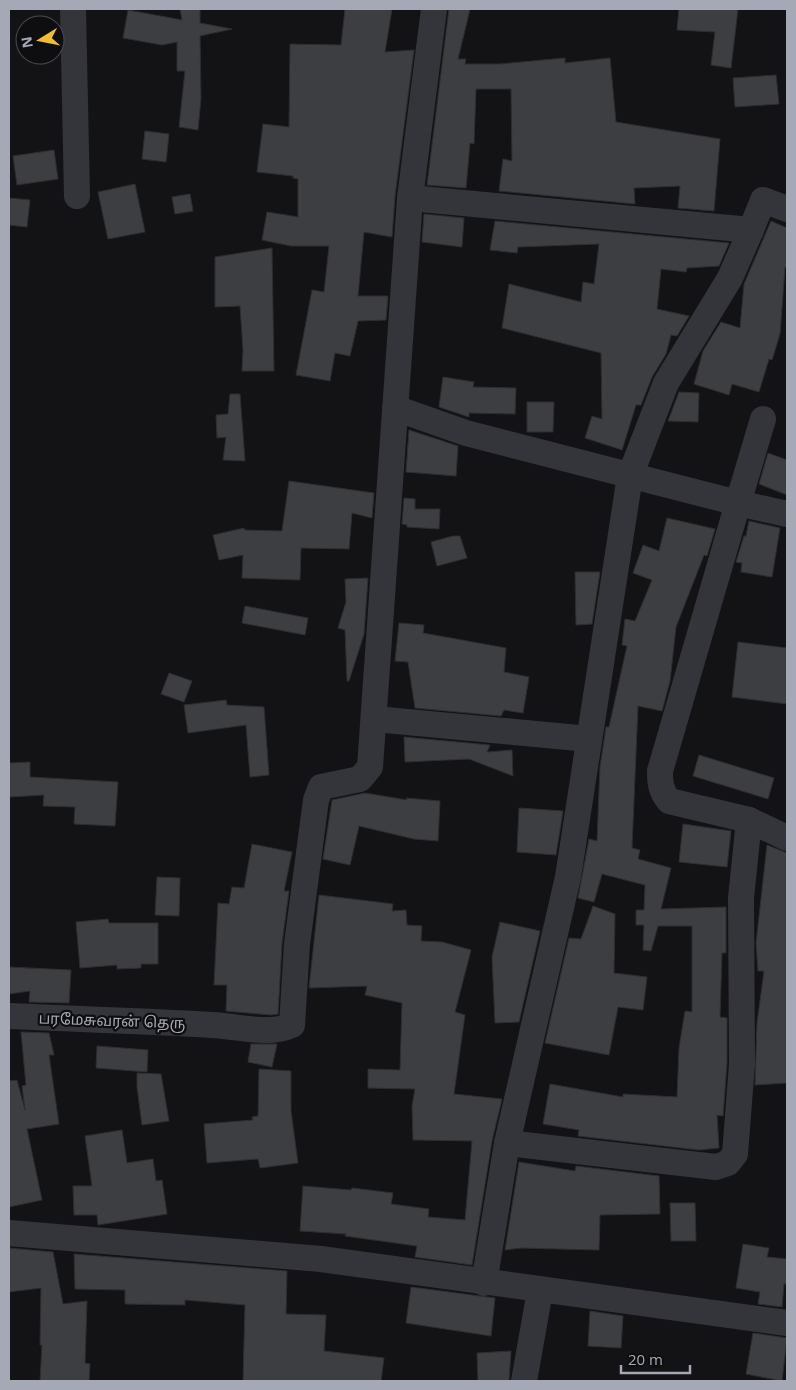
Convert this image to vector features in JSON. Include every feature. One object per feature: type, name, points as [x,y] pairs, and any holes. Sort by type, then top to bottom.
[{"type":"street","points":[[73,9],[77,196]]},
{"type":"street","points":[[434,9],[410,198],[375,719],[589,739]]},
{"type":"street","points":[[410,198],[751,230]]},
{"type":"street","points":[[484,1283],[507,1143],[568,877],[630,476],[666,383],[730,278],[763,200],[787,209]]},
{"type":"street","points":[[395,408],[466,432],[630,476],[787,514]]},
{"type":"street","points":[[763,419],[660,771],[660,784],[662,792],[669,801],[750,820],[787,838]]},
{"type":"street","name":"பரமேசுவரன் தெரு","points":[[9,1016],[214,1025],[269,1030],[284,1029],[292,1026],[297,944],[316,800],[321,787],[360,779],[366,773],[370,767],[375,719]]},
{"type":"street","points":[[507,1143],[716,1167],[728,1162],[735,1154],[742,1064],[740,898],[750,820]]},
{"type":"street","points":[[9,1233],[295,1257],[787,1324]]},
{"type":"street","points":[[524,1381],[540,1291]]},
{"type":"building","points":[[180,9],[200,9],[200,23],[232,29],[200,36],[201,98],[198,130],[179,127],[185,71],[177,71],[177,42],[162,45],[123,38],[128,10],[182,20]]},
{"type":"building","points":[[345,9],[392,9],[385,52],[414,50],[395,196],[392,237],[364,232],[358,296],[388,296],[386,320],[358,321],[350,356],[335,353],[330,381],[296,375],[312,290],[324,292],[329,246],[291,246],[262,240],[267,212],[298,217],[298,179],[293,178],[293,176],[257,172],[263,124],[289,127],[290,44],[341,45]]},
{"type":"building","points":[[449,9],[470,9],[458,59],[466,59],[465,64],[500,64],[565,58],[565,63],[610,58],[616,122],[720,139],[714,211],[678,208],[680,186],[634,188],[635,204],[499,191],[503,159],[512,161],[511,89],[476,89],[474,144],[470,143],[466,188],[427,185]]},
{"type":"building","points":[[679,9],[738,9],[731,68],[711,65],[715,32],[677,30]]},
{"type":"building","points":[[776,75],[779,104],[735,107],[733,78]]},
{"type":"building","points":[[145,131],[169,134],[166,162],[142,159]]},
{"type":"building","points":[[54,150],[58,179],[17,185],[13,156]]},
{"type":"building","points":[[135,184],[145,232],[108,239],[98,192]]},
{"type":"building","points":[[190,194],[193,211],[175,214],[172,197]]},
{"type":"building","points":[[9,198],[30,200],[27,227],[9,225]]},
{"type":"building","points":[[424,214],[464,218],[462,247],[422,242]]},
{"type":"building","points":[[495,221],[729,243],[719,266],[687,268],[686,272],[661,269],[657,309],[689,316],[677,336],[671,335],[666,354],[652,377],[641,405],[636,405],[622,450],[585,438],[592,416],[602,419],[601,353],[502,328],[509,284],[581,302],[583,282],[594,284],[599,244],[518,247],[517,253],[490,250]]},
{"type":"building","points":[[771,221],[787,228],[787,268],[785,267],[780,334],[772,360],[769,359],[759,392],[732,384],[729,395],[694,384],[703,351],[721,322],[740,328],[744,284]]},
{"type":"building","points":[[272,248],[274,371],[242,371],[243,350],[240,306],[215,307],[215,257]]},
{"type":"building","points":[[443,377],[474,382],[473,387],[516,388],[515,414],[469,413],[469,417],[439,407]]},
{"type":"building","points":[[679,392],[699,393],[698,422],[668,421]]},
{"type":"building","points":[[230,394],[240,394],[245,461],[223,460],[226,437],[217,438],[216,415],[228,414]]},
{"type":"building","points":[[527,402],[554,402],[553,432],[527,432]]},
{"type":"building","points":[[409,430],[458,446],[456,476],[406,472]]},
{"type":"building","points":[[768,453],[787,460],[787,495],[759,484]]},
{"type":"building","points":[[289,481],[374,493],[372,518],[352,513],[349,549],[301,548],[300,580],[242,578],[243,555],[219,560],[213,535],[244,528],[245,530],[282,531]]},
{"type":"building","points":[[404,498],[415,499],[415,509],[440,509],[439,529],[407,527],[407,525],[402,524]]},
{"type":"building","points":[[667,518],[715,529],[707,556],[704,555],[676,627],[670,681],[662,711],[638,706],[632,848],[640,850],[638,859],[671,868],[661,909],[726,907],[726,953],[722,953],[720,1017],[727,1018],[727,1063],[723,1116],[717,1115],[719,1148],[699,1150],[578,1136],[579,1130],[543,1124],[550,1084],[623,1097],[623,1094],[677,1097],[679,1048],[685,1011],[692,1012],[692,926],[658,926],[651,951],[643,950],[644,925],[636,925],[636,910],[644,910],[645,885],[602,874],[594,902],[578,898],[589,839],[597,841],[600,767],[606,727],[609,727],[627,646],[622,645],[625,619],[635,621],[652,580],[633,573],[643,545],[659,551]]},
{"type":"building","points":[[749,521],[780,528],[772,577],[741,572],[742,563],[736,562],[744,536],[746,536]]},
{"type":"building","points":[[460,536],[467,558],[437,566],[431,542]]},
{"type":"building","points":[[575,572],[600,572],[592,624],[576,625]]},
{"type":"building","points":[[368,578],[364,634],[349,681],[347,681],[345,630],[338,628],[346,602],[345,579]]},
{"type":"building","points":[[245,606],[308,618],[305,635],[242,623]]},
{"type":"building","points":[[399,623],[424,625],[423,633],[506,648],[504,672],[529,677],[523,713],[504,710],[501,716],[415,708],[408,662],[395,661]]},
{"type":"building","points":[[738,642],[787,648],[787,704],[732,697]]},
{"type":"building","points":[[169,673],[192,681],[184,702],[161,694]]},
{"type":"building","points":[[226,700],[227,705],[264,707],[269,775],[250,777],[246,725],[188,733],[184,705]]},
{"type":"building","points":[[404,737],[490,745],[487,752],[512,750],[513,776],[469,759],[405,762]]},
{"type":"building","points":[[699,755],[774,778],[768,799],[693,776]]},
{"type":"building","points":[[30,762],[30,777],[118,782],[115,826],[74,824],[75,807],[43,806],[44,795],[9,797],[9,763]]},
{"type":"building","points":[[365,793],[407,800],[406,798],[440,801],[438,841],[414,839],[359,826],[350,865],[323,859],[332,800]]},
{"type":"building","points":[[519,808],[563,811],[556,855],[517,852]]},
{"type":"building","points":[[683,824],[731,831],[727,867],[679,862]]},
{"type":"building","points":[[252,844],[292,852],[284,891],[289,891],[282,943],[278,1014],[271,1015],[226,1011],[227,985],[214,985],[218,903],[229,904],[232,887],[244,888]]},
{"type":"building","points":[[767,845],[787,853],[787,1083],[755,1085],[757,1023],[764,971],[758,971],[756,943]]},
{"type":"building","points":[[157,877],[180,878],[179,916],[155,915]]},
{"type":"building","points":[[319,895],[393,904],[392,911],[406,910],[407,925],[422,926],[421,941],[442,942],[471,950],[455,1012],[465,1015],[454,1094],[502,1099],[492,1141],[472,1265],[415,1257],[417,1246],[345,1236],[346,1234],[300,1231],[303,1186],[351,1190],[352,1188],[393,1193],[391,1204],[429,1209],[428,1217],[465,1220],[472,1141],[413,1140],[412,1106],[415,1089],[368,1088],[368,1069],[400,1070],[402,1003],[365,995],[367,986],[309,988]]},
{"type":"building","points":[[593,906],[615,914],[614,973],[647,977],[643,1010],[618,1007],[609,1055],[545,1043],[569,938],[581,939]]},
{"type":"building","points":[[108,919],[109,923],[158,923],[158,964],[141,964],[141,968],[117,969],[117,965],[80,968],[76,922]]},
{"type":"building","points":[[500,922],[540,931],[519,1022],[495,1023],[492,957]]},
{"type":"building","points":[[9,967],[71,970],[69,1003],[29,1002],[30,991],[9,994]]},
{"type":"building","points":[[21,1032],[49,1033],[54,1055],[49,1055],[59,1124],[27,1129],[42,1200],[9,1207],[9,1081],[17,1080],[25,1110],[22,1086],[26,1085]]},
{"type":"building","points":[[251,1044],[277,1044],[272,1067],[248,1062]]},
{"type":"building","points":[[97,1046],[148,1050],[147,1072],[96,1068]]},
{"type":"building","points":[[259,1069],[291,1071],[291,1111],[298,1163],[260,1168],[258,1159],[207,1163],[204,1124],[253,1120],[252,1117],[258,1116]]},
{"type":"building","points":[[137,1073],[161,1074],[169,1121],[142,1125]]},
{"type":"building","points":[[122,1130],[127,1163],[153,1159],[156,1181],[162,1180],[167,1214],[98,1225],[97,1215],[74,1215],[73,1186],[92,1186],[85,1136]]},
{"type":"building","points":[[519,1162],[575,1171],[576,1166],[659,1176],[660,1214],[600,1215],[599,1250],[521,1248],[505,1250]]},
{"type":"building","points":[[670,1203],[695,1203],[696,1241],[671,1241]]},
{"type":"building","points":[[743,1244],[769,1248],[767,1257],[787,1259],[787,1284],[784,1284],[782,1307],[758,1304],[760,1292],[736,1288]]},
{"type":"building","points":[[9,1248],[53,1252],[63,1304],[87,1301],[85,1363],[90,1364],[89,1381],[40,1381],[42,1345],[40,1345],[41,1288],[9,1292]]},
{"type":"building","points":[[74,1254],[287,1271],[286,1314],[326,1315],[324,1351],[384,1358],[381,1381],[243,1381],[245,1305],[185,1300],[185,1305],[125,1304],[125,1290],[75,1289]]},
{"type":"building","points":[[411,1287],[495,1298],[491,1336],[406,1323]]},
{"type":"building","points":[[590,1311],[623,1316],[621,1348],[588,1346]]},
{"type":"building","points":[[753,1333],[787,1338],[782,1381],[746,1374]]},
{"type":"building","points":[[511,1351],[509,1381],[478,1381],[477,1353]]}]
